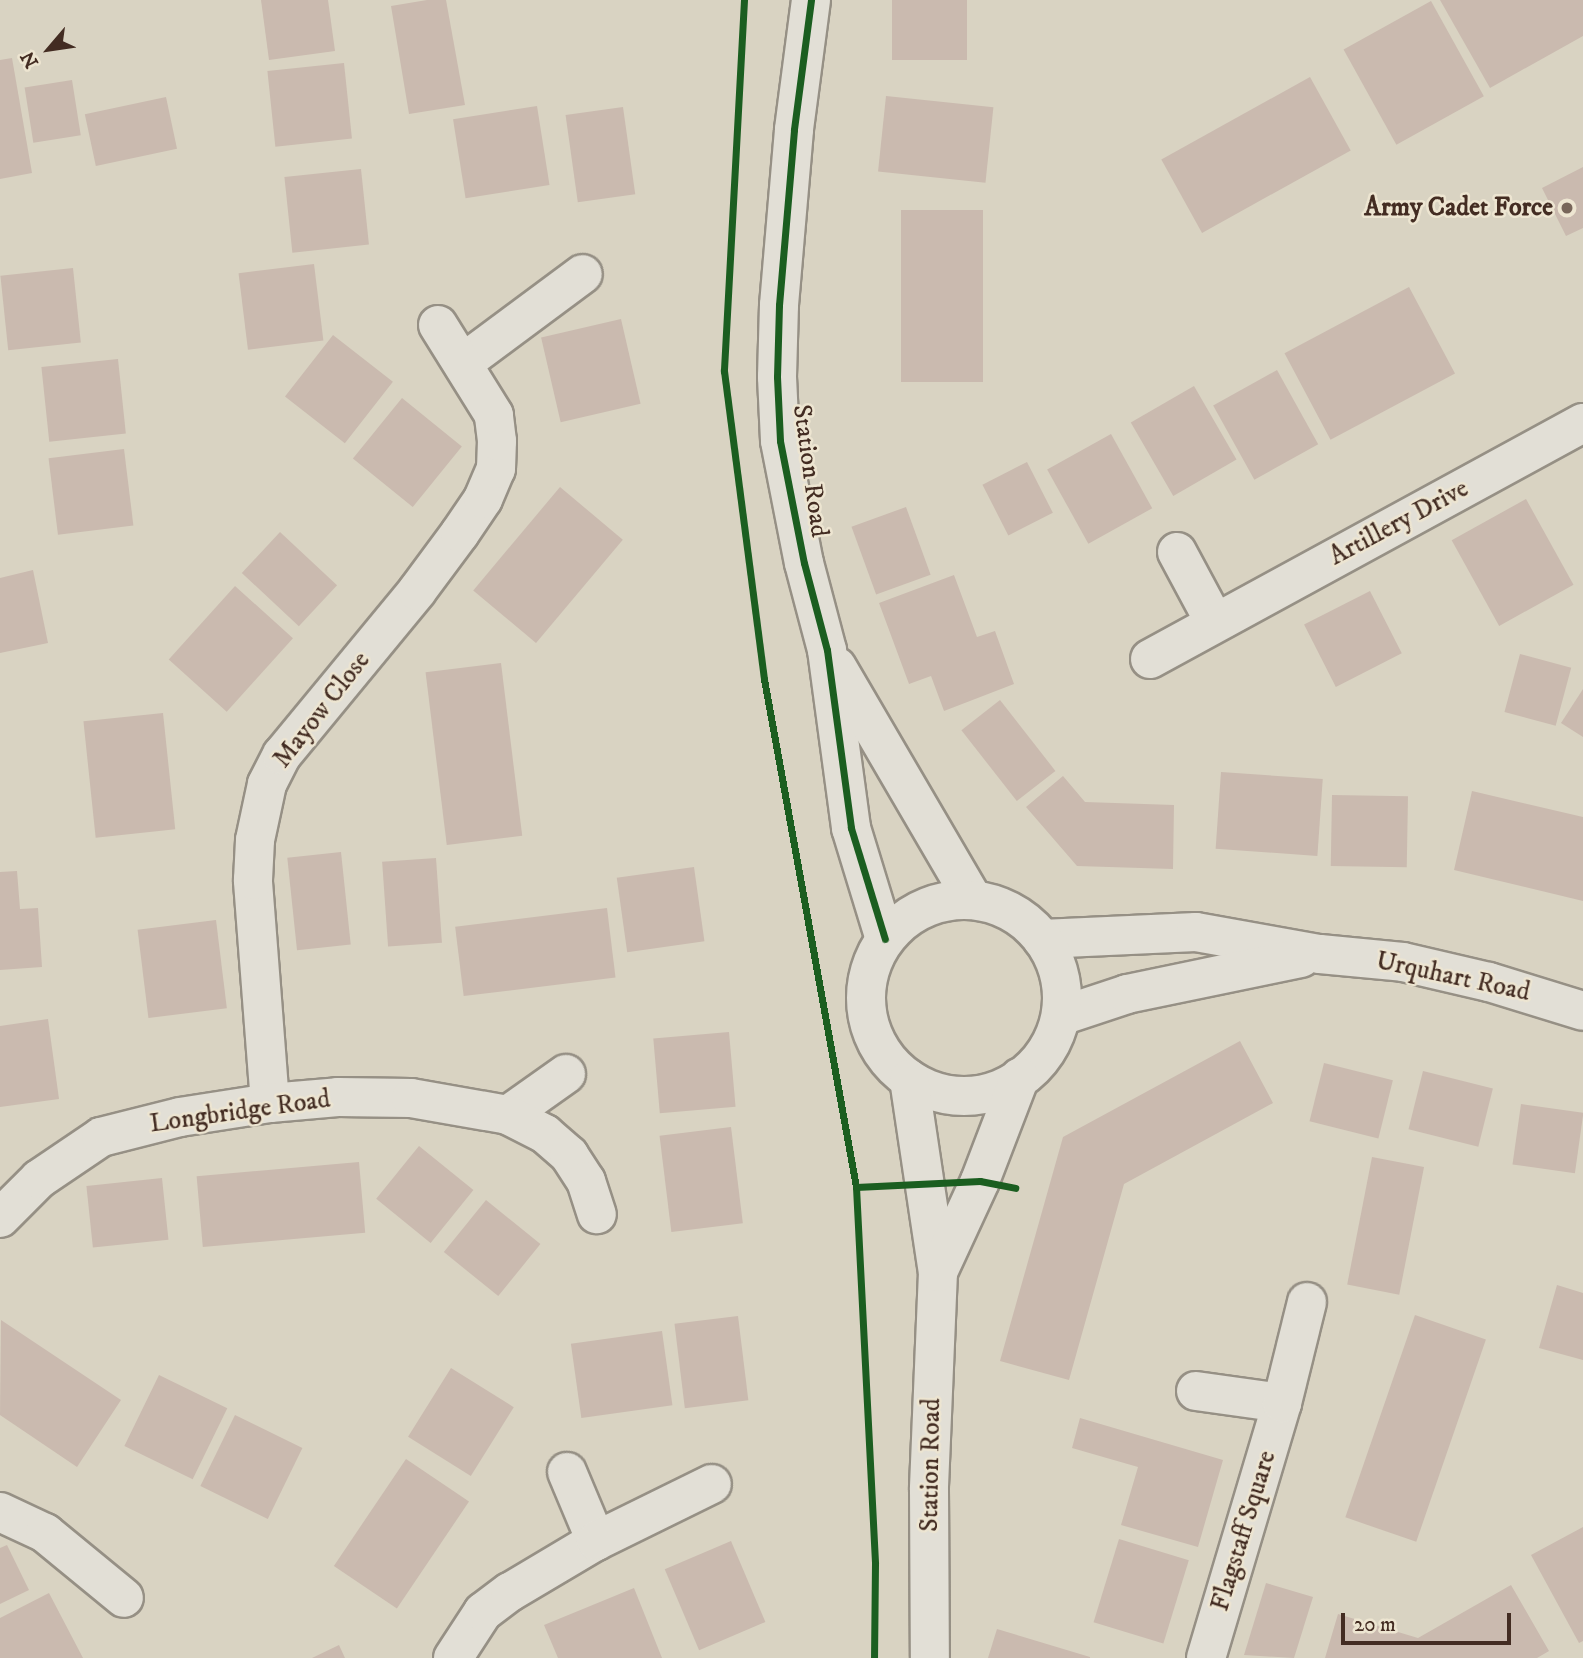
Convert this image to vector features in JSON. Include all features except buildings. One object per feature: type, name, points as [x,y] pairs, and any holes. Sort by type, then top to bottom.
[{"type":"street","name":"Station Road","points":[[811,0],[786,216],[777,377],[780,441],[789,496],[827,650],[851,828],[885,939]]},
{"type":"street","points":[[463,363],[583,274]]},
{"type":"street","name":"Mayow Close","points":[[270,1102],[253,880],[259,809],[267,784],[282,755],[417,591],[483,499],[496,469],[494,415],[439,325]]},
{"type":"street","name":"Artillery Drive","points":[[1150,659],[1214,621],[1583,423]]},
{"type":"street","points":[[1177,552],[1214,621]]},
{"type":"street","name":"Station Road","points":[[827,650],[973,900]]},
{"type":"street","name":"Station Road","points":[[973,900],[1000,906],[1024,919],[1042,939],[1055,963],[1061,989],[1061,1016],[1050,1045],[1030,1070],[1006,1087],[976,1095],[952,1095],[929,1090],[909,1079],[886,1057],[871,1029],[866,998],[870,967],[885,939],[909,916],[940,902],[973,900]]},
{"type":"street","name":"Urquhart Road","points":[[1042,939],[1196,932],[1320,954],[1403,962],[1489,982],[1583,1011]]},
{"type":"street","name":"Urquhart Road","points":[[1061,1016],[1127,994],[1320,954]]},
{"type":"street","points":[[509,1115],[566,1074]]},
{"type":"street","name":"Station Road","points":[[938,1272],[980,1181],[1020,1077]]},
{"type":"street","name":"Station Road","points":[[909,1079],[938,1272],[929,1490],[930,1658]]},
{"type":"street","name":"Longbridge Road","points":[[3,1210],[39,1179],[101,1137],[180,1117],[270,1102],[338,1097],[411,1098],[509,1115],[545,1134],[569,1155],[586,1181],[597,1214]]},
{"type":"street","name":"Flagstaff Square","points":[[1206,1658],[1282,1403],[1307,1302]]},
{"type":"street","points":[[1196,1391],[1282,1403]]},
{"type":"street","points":[[567,1472],[596,1541]]},
{"type":"street","points":[[453,1658],[483,1612],[510,1592],[596,1541],[712,1484]]},
{"type":"street","points":[[0,1512],[45,1533],[124,1598]]},
{"type":"cycle path","points":[[744,0],[724,371],[764,679],[856,1187],[875,1564],[874,1658]]},
{"type":"cycle path","points":[[811,0],[794,130],[779,305],[777,377],[780,441],[804,563],[827,650],[851,828],[885,939]]},
{"type":"cycle path","points":[[856,1187],[980,1181],[1015,1188]]},
{"type":"place","name":"Army Cadet Force","points":[[1567,208]]}]
